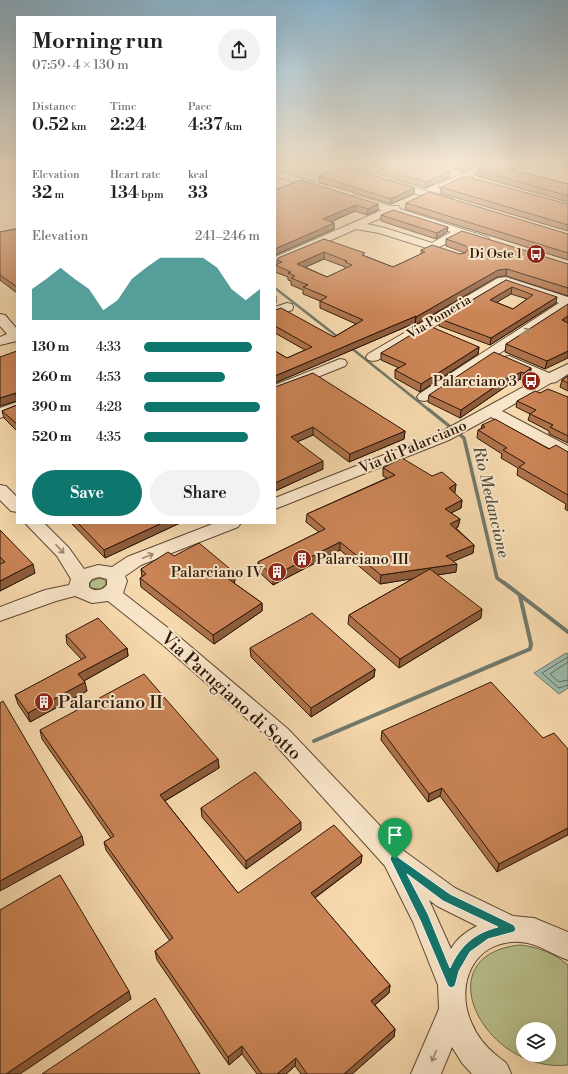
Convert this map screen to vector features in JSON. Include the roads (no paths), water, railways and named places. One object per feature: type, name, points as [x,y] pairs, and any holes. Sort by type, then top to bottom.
[{"type":"street","points":[[276,261],[384,213]]},
{"type":"street","points":[[401,213],[492,242]]},
{"type":"street","points":[[356,226],[381,230],[446,252]]},
{"type":"street","points":[[432,247],[460,232]]},
{"type":"street","name":"Via Pomeria","points":[[373,357],[500,281],[506,281],[566,301]]},
{"type":"street","points":[[424,397],[563,306],[566,301]]},
{"type":"street","points":[[425,326],[443,334]]},
{"type":"street","points":[[0,340],[11,329]]},
{"type":"street","points":[[478,348],[534,370],[558,374],[556,393]]},
{"type":"street","points":[[276,390],[340,363]]},
{"type":"street","name":"Via di Palarciano","points":[[276,504],[443,437],[558,374]]},
{"type":"street","points":[[0,413],[16,407]]},
{"type":"street","points":[[491,411],[568,452]]},
{"type":"street","points":[[0,490],[16,506]]},
{"type":"street","points":[[35,524],[63,552],[86,596],[91,597],[98,597],[112,584],[125,566],[134,561],[227,524]]},
{"type":"street","points":[[0,614],[80,584],[91,572],[110,572],[112,584]]},
{"type":"street","name":"Via Parugiano di Sotto","points":[[112,584],[170,640],[280,735],[395,859],[446,897],[511,929]]},
{"type":"street","name":"Via Parugiano di Sotto","points":[[395,859],[424,917],[451,983]]},
{"type":"street","points":[[496,1074],[478,1059],[466,1044],[452,1012],[450,997],[451,983],[454,970],[460,958],[476,940],[487,934],[511,929],[525,929],[539,932],[556,939],[568,947]]},
{"type":"street","points":[[539,932],[568,931]]},
{"type":"street","points":[[426,1074],[452,1012]]},
{"type":"water","points":[[566,653],[568,654],[568,688],[559,694],[534,673]]},
{"type":"waterway","name":"Rio Medancione","points":[[276,289],[339,338]]},
{"type":"waterway","name":"Rio Medancione","points":[[350,347],[429,410]]},
{"type":"waterway","name":"Rio Medancione","points":[[428,409],[464,438],[497,578],[504,583]]},
{"type":"waterway","name":"Rio Medancione","points":[[503,582],[568,632]]},
{"type":"waterway","points":[[314,741],[530,649],[531,644],[520,596]]},
{"type":"place","name":"Di Oste 1","points":[[536,254]]},
{"type":"place","name":"Palarciano 3","points":[[531,381]]},
{"type":"place","name":"Palarciano III","points":[[302,559]]},
{"type":"place","name":"Palarciano IV","points":[[277,572]]},
{"type":"place","name":"Palarciano II","points":[[44,702]]}]
